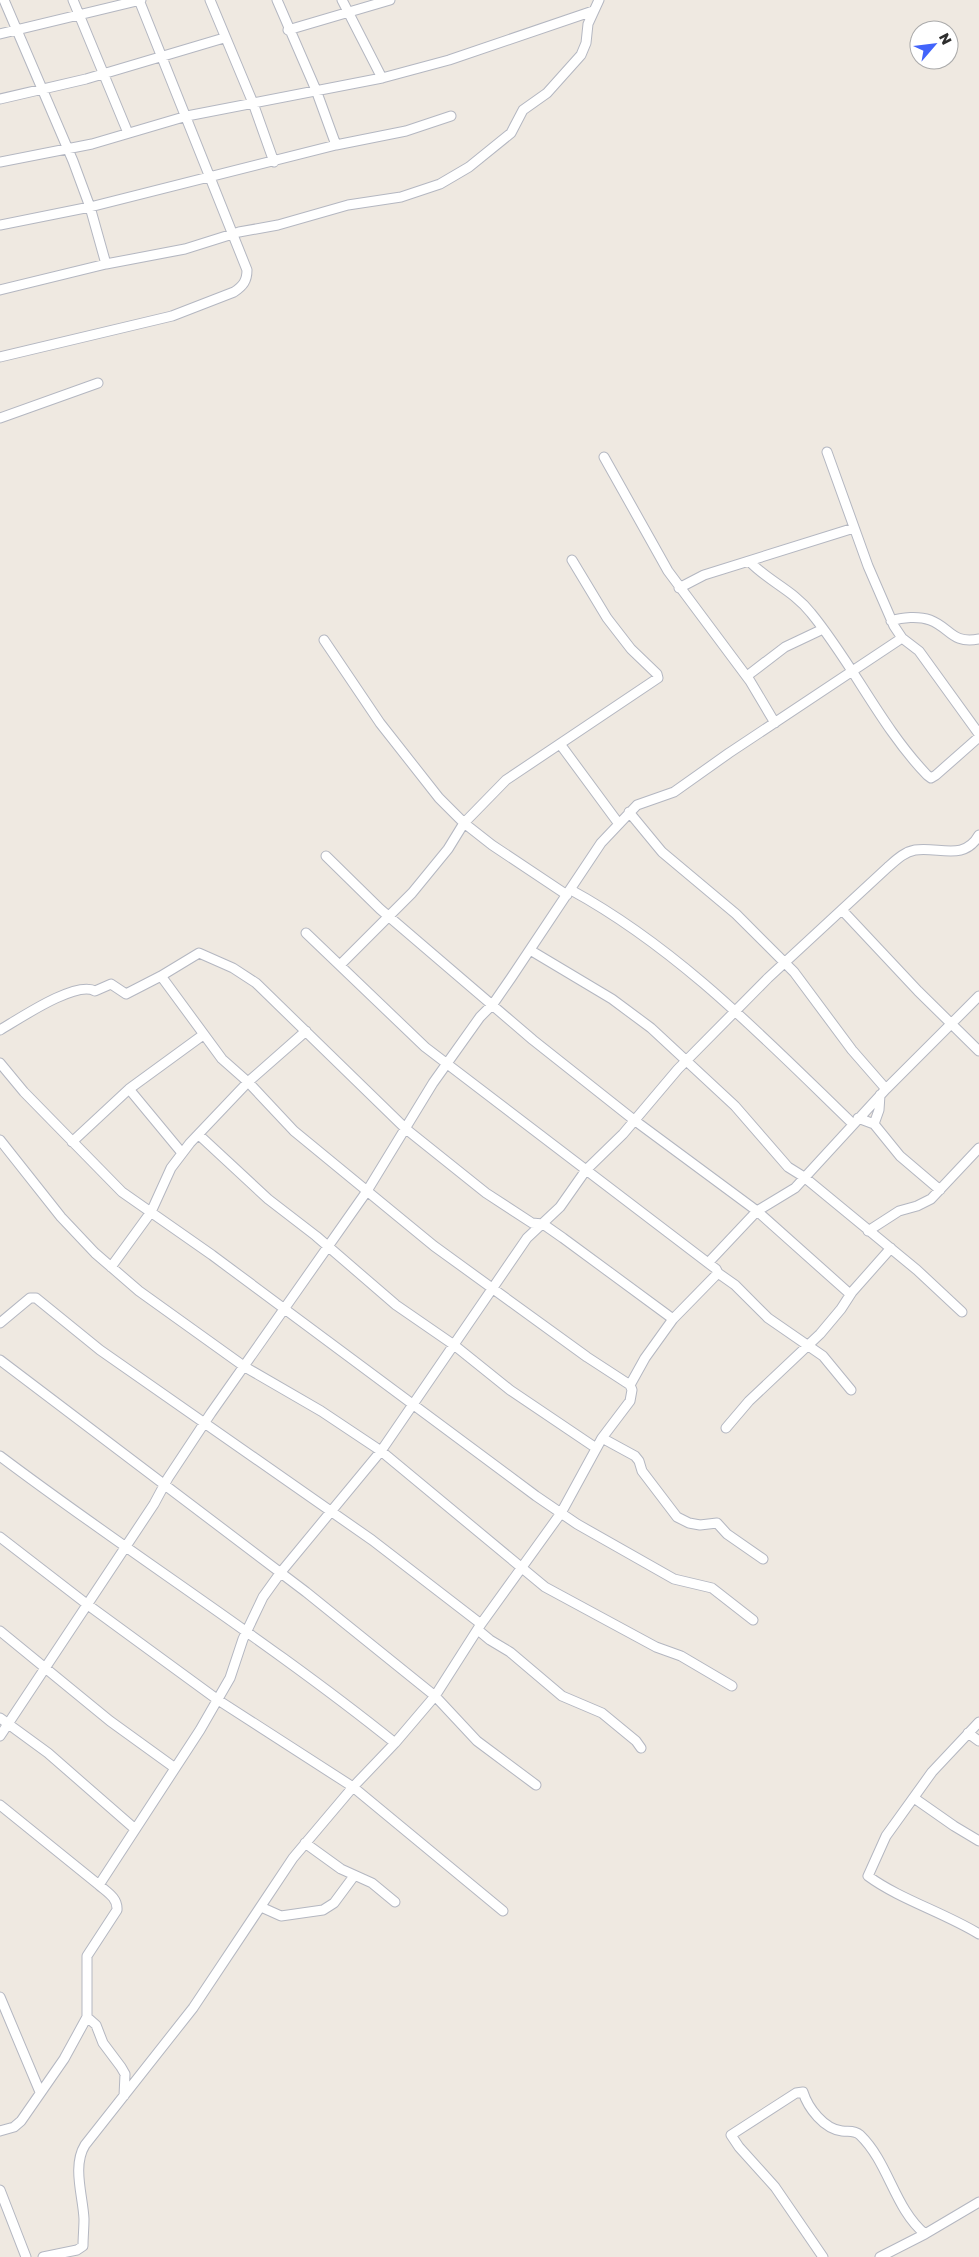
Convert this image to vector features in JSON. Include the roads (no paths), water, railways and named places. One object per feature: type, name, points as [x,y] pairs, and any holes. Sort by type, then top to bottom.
[{"type":"street","points":[[4,0],[90,207],[106,264]]},
{"type":"street","points":[[73,0],[128,134]]},
{"type":"street","points":[[0,34],[140,0],[248,270],[247,278],[242,286],[234,292],[172,316],[0,356]]},
{"type":"street","points":[[210,0],[224,38],[253,103],[274,162]]},
{"type":"street","points":[[276,0],[316,90],[336,145]]},
{"type":"street","points":[[342,0],[382,78]]},
{"type":"street","points":[[288,30],[349,14],[390,0]]},
{"type":"street","points":[[0,290],[106,264],[185,248],[246,230],[278,225],[348,205],[401,197],[431,188],[457,174],[512,133],[523,110],[547,93],[584,51],[588,24],[592,11],[599,0]]},
{"type":"street","points":[[0,162],[67,149],[128,134],[187,116],[382,78],[449,60],[592,11]]},
{"type":"street","points":[[0,99],[104,74],[224,38]]},
{"type":"street","points":[[0,225],[90,207],[336,145],[406,131],[451,116]]},
{"type":"street","points":[[0,418],[98,382]]},
{"type":"street","points":[[750,562],[763,575],[776,581],[811,612],[853,670],[897,737],[921,769],[932,778],[979,736],[918,650],[902,638],[891,621],[854,528],[827,452]]},
{"type":"street","points":[[604,457],[645,532],[679,588],[747,676],[775,723]]},
{"type":"street","points":[[679,588],[704,575],[854,528]]},
{"type":"street","points":[[340,965],[389,917],[434,866],[464,823],[506,780],[658,676],[632,649],[607,618],[572,560]]},
{"type":"street","points":[[891,621],[899,618],[930,620],[959,640],[979,639]]},
{"type":"street","points":[[747,676],[785,647],[823,629]]},
{"type":"street","points":[[0,1736],[154,1504],[164,1484],[204,1422],[245,1367],[367,1191],[433,1082],[480,1017],[493,1004],[586,865],[619,824],[629,812],[647,800],[674,792],[902,638]]},
{"type":"street","points":[[324,640],[380,723],[416,771],[464,823],[533,874],[569,893],[590,901],[658,948],[736,1010],[856,1121],[874,1124],[900,1156],[940,1190]]},
{"type":"street","points":[[560,744],[619,824]]},
{"type":"street","points":[[629,812],[662,852],[736,914],[794,972],[883,1092],[874,1124]]},
{"type":"street","points":[[99,1885],[218,1700],[230,1678],[254,1612],[281,1572],[380,1451],[528,1238],[560,1207],[586,1170],[634,1120],[687,1060],[784,963],[901,856],[914,850],[953,853],[969,846],[978,839]]},
{"type":"street","points":[[326,856],[389,917],[556,1059],[634,1120],[757,1211],[850,1294]]},
{"type":"street","points":[[842,910],[979,1051]]},
{"type":"street","points":[[306,932],[408,1031],[447,1064],[708,1263],[735,1285],[768,1318],[823,1356],[851,1390]]},
{"type":"street","points":[[530,950],[612,999],[652,1028],[735,1106],[788,1168],[804,1177],[891,1248],[962,1312]]},
{"type":"street","points":[[0,1030],[73,991],[87,988],[95,991],[111,984],[126,994],[161,976],[195,954],[203,954],[256,983],[406,1129],[486,1193],[532,1223],[543,1224],[616,1274],[673,1319]]},
{"type":"street","points":[[43,2257],[82,2249],[84,2219],[80,2156],[85,2145],[198,2002],[260,1907],[305,1843],[435,1696],[479,1627],[561,1513],[602,1438],[630,1402],[632,1390],[630,1385],[587,1357],[434,1246],[294,1131],[248,1082],[222,1059],[161,976]]},
{"type":"street","points":[[708,1263],[757,1211],[791,1191],[883,1092],[979,996]]},
{"type":"street","points":[[110,1267],[151,1212],[171,1168],[182,1153],[248,1082],[306,1031]]},
{"type":"street","points":[[72,1142],[130,1089],[203,1035]]},
{"type":"street","points":[[0,1063],[72,1142],[115,1185],[151,1212],[561,1513],[674,1579],[712,1588],[753,1620]]},
{"type":"street","points":[[130,1089],[182,1153]]},
{"type":"street","points":[[199,1135],[268,1199],[329,1247],[396,1304],[454,1345],[510,1390],[596,1448]]},
{"type":"street","points":[[0,1140],[60,1216],[110,1267],[139,1291],[245,1367],[322,1411],[380,1451],[545,1587],[656,1647],[681,1656],[732,1686]]},
{"type":"street","points":[[868,1231],[898,1211],[924,1203],[940,1190],[979,1148]]},
{"type":"street","points":[[726,1428],[749,1401],[808,1345],[841,1309],[850,1294],[891,1248]]},
{"type":"street","points":[[630,1385],[645,1358],[673,1319],[697,1298],[718,1273]]},
{"type":"street","points":[[0,1323],[12,1311],[33,1297],[100,1350],[204,1422],[246,1454],[405,1563],[479,1627],[490,1640],[510,1652],[537,1677],[562,1696],[602,1713],[636,1741],[641,1748]]},
{"type":"street","points":[[0,1360],[164,1484],[190,1506],[281,1572],[435,1696],[477,1741],[536,1785]]},
{"type":"street","points":[[602,1438],[635,1456],[639,1461],[642,1471],[677,1517],[689,1523],[700,1525],[717,1523],[727,1534],[763,1560]]},
{"type":"street","points":[[0,1456],[210,1607],[247,1631],[395,1743]]},
{"type":"street","points":[[0,1537],[88,1605],[218,1700],[353,1787],[503,1911]]},
{"type":"street","points":[[0,1631],[110,1721],[174,1768]]},
{"type":"street","points":[[0,1718],[48,1753],[135,1829]]},
{"type":"street","points":[[979,1722],[932,1772],[886,1836],[868,1876],[924,1906],[955,1919],[979,1934]]},
{"type":"street","points":[[968,1733],[979,1742]]},
{"type":"street","points":[[914,1798],[979,1841]]},
{"type":"street","points":[[0,1805],[99,1885],[118,1904],[117,1910],[87,1956],[87,2017],[74,2043],[18,2125],[0,2131]]},
{"type":"street","points":[[305,1843],[354,1876],[372,1883],[395,1902]]},
{"type":"street","points":[[260,1907],[282,1916],[323,1910],[334,1903],[354,1876]]},
{"type":"street","points":[[0,1997],[40,2092]]},
{"type":"street","points":[[87,2017],[96,2025],[103,2043],[117,2060],[125,2074],[136,2082]]},
{"type":"street","points":[[124,2096],[125,2074]]},
{"type":"street","points":[[823,2257],[775,2187],[739,2148],[731,2134],[796,2093],[803,2092],[818,2118],[831,2127],[841,2131],[852,2131],[864,2140],[906,2213],[925,2234]]},
{"type":"street","points":[[0,2190],[26,2257]]},
{"type":"street","points":[[880,2257],[925,2234],[979,2202]]}]
